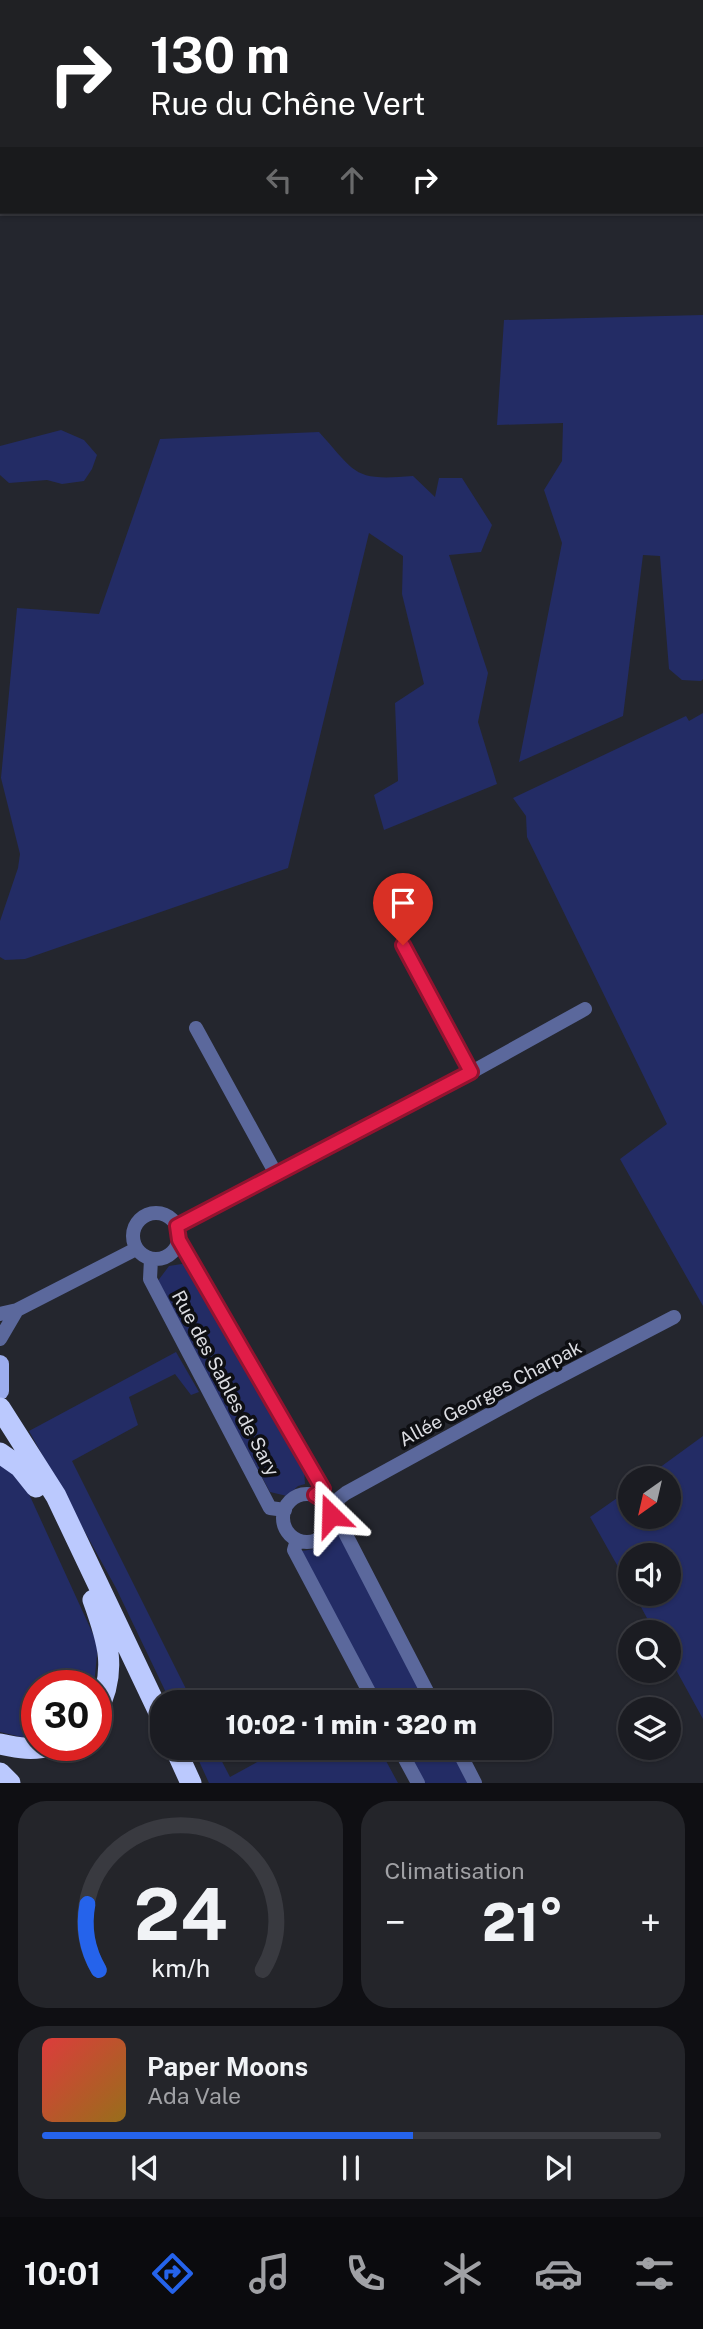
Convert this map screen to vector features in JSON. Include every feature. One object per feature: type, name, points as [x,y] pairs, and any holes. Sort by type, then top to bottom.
[{"type":"highway","points":[[0,1408],[56,1496],[150,1694]]},
{"type":"highway","points":[[0,1453],[20,1467],[46,1502],[91,1594],[109,1654],[109,1670]]},
{"type":"highway","points":[[0,1744],[21,1748]]},
{"type":"highway","points":[[180,1760],[191,1783]]},
{"type":"highway","points":[[0,1773],[10,1783]]},
{"type":"main road","points":[[0,1364],[0,1391]]},
{"type":"street","points":[[403,945],[471,1072]]},
{"type":"street","points":[[178,1233],[168,1216],[160,1213],[144,1216],[139,1219],[135,1231],[136,1249],[151,1259],[168,1258],[178,1233],[276,1174],[585,1009]]},
{"type":"street","points":[[196,1028],[276,1174]]},
{"type":"street","name":"Rue des Sables de Sary","points":[[178,1233],[323,1489],[315,1495]]},
{"type":"street","points":[[0,1314],[17,1310],[136,1249]]},
{"type":"street","name":"Rue des Sables de Sary","points":[[151,1259],[150,1279],[270,1508],[285,1510]]},
{"type":"street","points":[[0,1339],[17,1310]]},
{"type":"street","name":"Allée Georges Charpak","points":[[328,1507],[346,1493],[406,1460],[674,1317]]},
{"type":"street","points":[[315,1495],[328,1507],[331,1523],[322,1537],[314,1541],[297,1540],[285,1527],[285,1510],[297,1497],[315,1495]]},
{"type":"street","points":[[331,1523],[342,1527],[426,1690]]},
{"type":"street","points":[[297,1540],[293,1550],[368,1690]]},
{"type":"street","points":[[406,1760],[418,1783]]},
{"type":"street","points":[[463,1760],[475,1783]]},
{"type":"shaded area","points":[[703,315],[703,679],[682,680],[669,669],[660,556],[643,555],[623,716],[519,762],[562,543],[544,490],[562,461],[563,423],[497,425],[504,320]]},
{"type":"shaded area","points":[[61,430],[84,440],[97,455],[84,481],[62,484],[47,480],[9,483],[0,475],[0,446]]},
{"type":"shaded area","points":[[319,432],[358,472],[378,477],[413,476],[435,497],[439,478],[462,478],[492,525],[481,552],[449,555],[488,673],[478,722],[497,784],[384,830],[374,795],[398,781],[395,703],[424,684],[402,594],[403,556],[369,533],[288,868],[25,959],[5,960],[0,957],[0,921],[20,854],[1,778],[17,608],[99,614],[160,439]]},
{"type":"shaded area","points":[[703,713],[703,1306],[620,1159],[667,1124],[527,837],[526,816],[513,798],[686,716],[689,721]]},
{"type":"shaded area","points":[[188,1263],[304,1469],[305,1484],[298,1486],[287,1496],[270,1492],[157,1282],[169,1266]]},
{"type":"shaded area","points":[[176,1352],[199,1392],[191,1395],[175,1374],[129,1397],[138,1425],[72,1461],[186,1690],[165,1690],[116,1588],[29,1431]]},
{"type":"shaded area","points":[[703,1436],[703,1719],[681,1679],[681,1620],[648,1620],[640,1606],[681,1606],[681,1543],[618,1543],[618,1567],[590,1517],[618,1497],[618,1530],[681,1530],[681,1466],[662,1466]]},
{"type":"shaded area","points":[[0,1464],[10,1470],[29,1494],[98,1645],[96,1670],[21,1670],[21,1737],[0,1732]]},
{"type":"shaded area","points":[[338,1530],[420,1690],[372,1690],[298,1551],[311,1550],[329,1540]]},
{"type":"shaded area","points":[[198,1760],[221,1760],[230,1777],[261,1760],[386,1760],[398,1783],[209,1783]]},
{"type":"shaded area","points":[[410,1760],[456,1760],[468,1783],[422,1783]]},
{"type":"route","points":[[331,1515],[321,1498],[315,1495],[323,1489],[179,1240],[177,1226],[471,1072],[403,945]]}]
